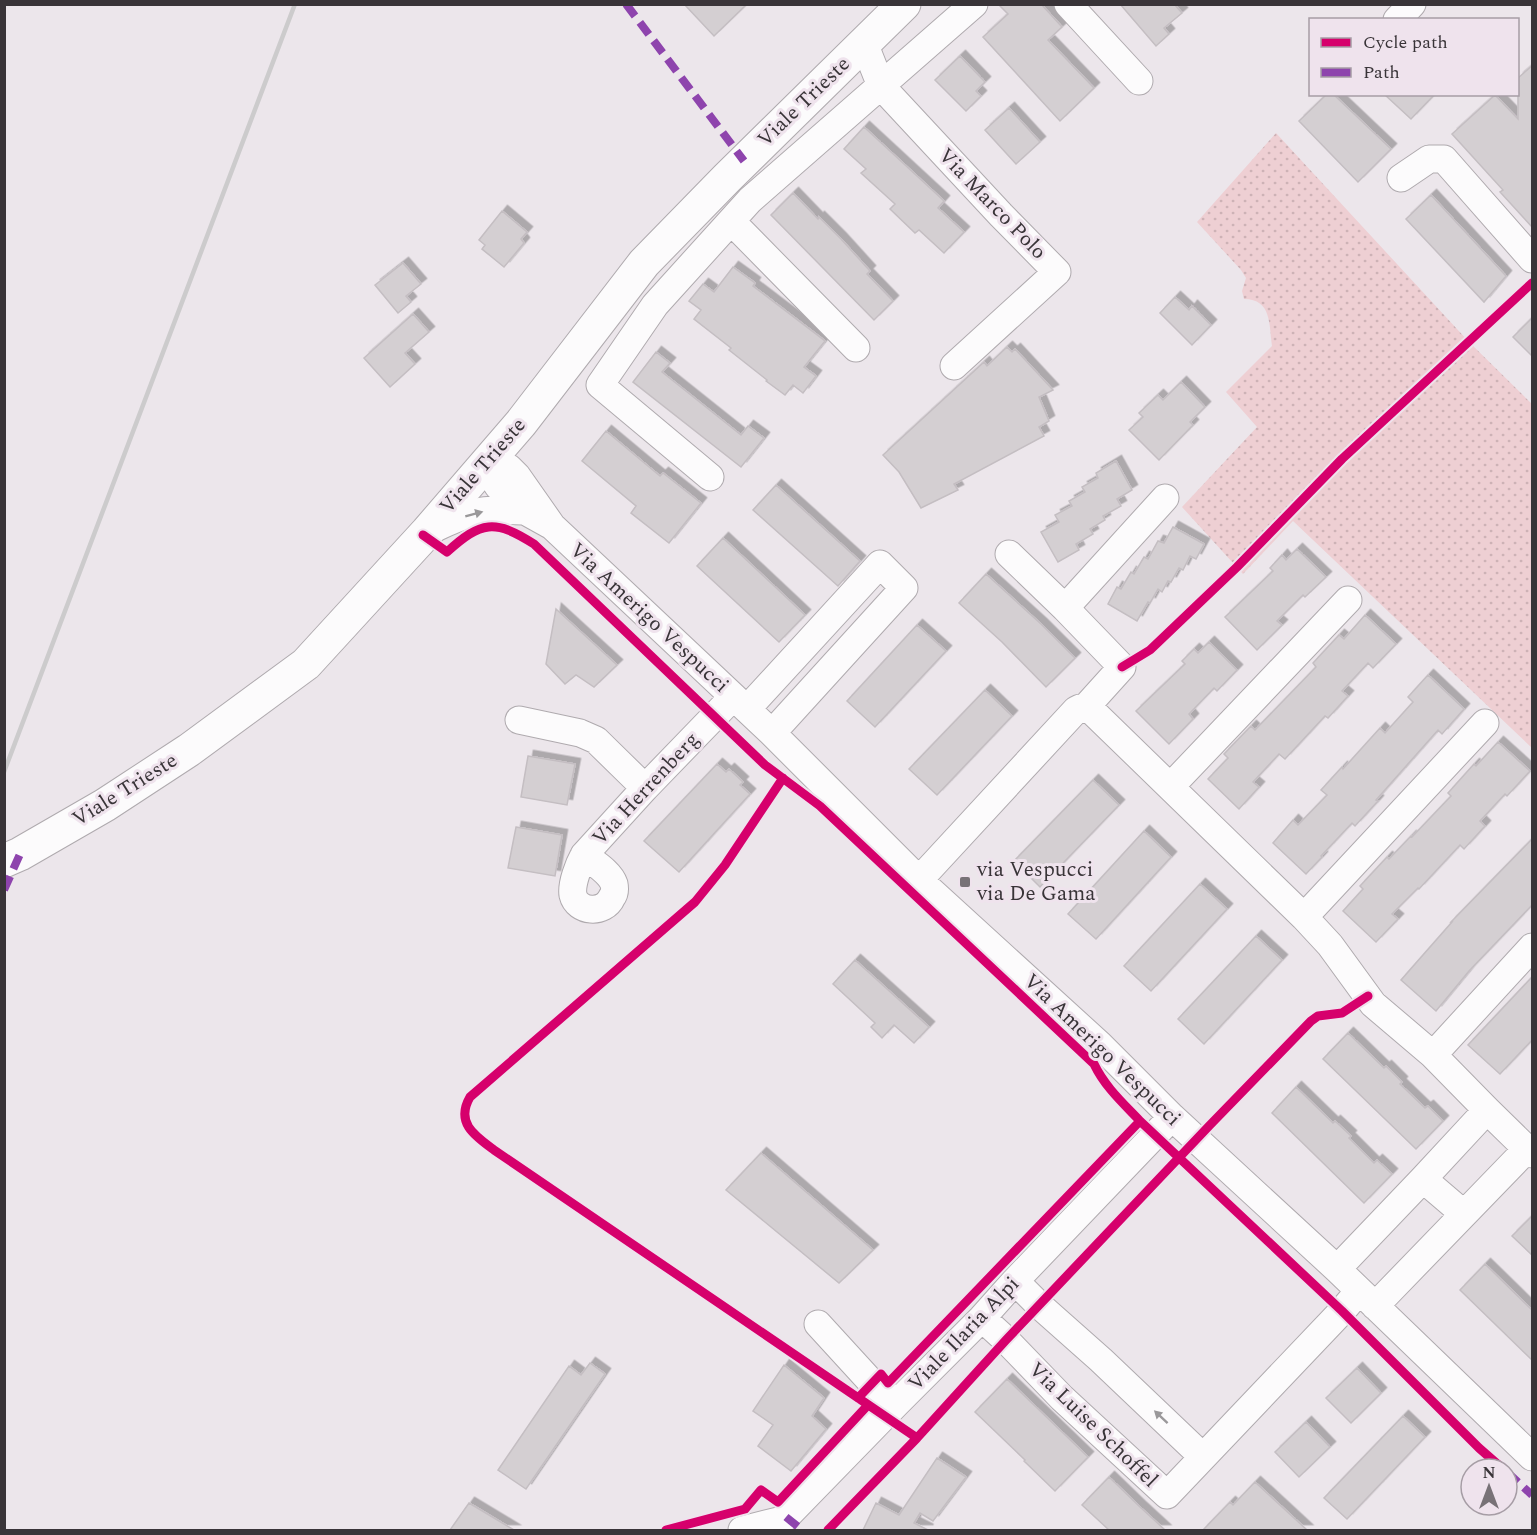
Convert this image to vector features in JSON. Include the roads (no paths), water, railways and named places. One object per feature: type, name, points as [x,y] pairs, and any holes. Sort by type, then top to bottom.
[{"type":"main road","name":"Viale Trieste","points":[[4,861],[105,806],[189,750],[306,663],[490,460],[644,263],[904,4]]},
{"type":"street","points":[[710,477],[600,385],[655,305],[750,200],[974,4]]},
{"type":"street","points":[[1068,4],[1139,81]]},
{"type":"street","points":[[1399,18],[1412,4]]},
{"type":"street","name":"Via Marco Polo","points":[[853,54],[876,90],[1058,272],[954,366]]},
{"type":"street","points":[[1401,178],[1429,159],[1444,159],[1533,259]]},
{"type":"street","points":[[731,221],[856,348]]},
{"type":"street","points":[[427,532],[458,518],[480,511],[495,510],[524,499],[520,450],[521,423]]},
{"type":"street","name":"Via Amerigo Vespucci","points":[[490,460],[509,468],[517,476],[524,499],[772,733],[919,880],[1100,1045],[1172,1117],[1337,1269],[1533,1456]]},
{"type":"street","points":[[1065,608],[1165,498]]},
{"type":"street","points":[[1009,554],[1122,667],[1085,708]]},
{"type":"street","name":"Via Amerigo Vespucci","points":[[740,703],[880,564],[904,588],[772,733]]},
{"type":"street","points":[[1171,786],[1348,600]]},
{"type":"street","name":"Via Herrenberg","points":[[584,855],[645,788],[740,703]]},
{"type":"street","points":[[919,880],[1076,710],[1085,708],[1093,712],[1304,917],[1330,945],[1373,1004],[1433,1056],[1530,1151],[1464,1214],[1367,1298]]},
{"type":"street","points":[[519,720],[580,733],[596,740],[645,788]]},
{"type":"street","points":[[1304,917],[1485,723]]},
{"type":"street","points":[[1433,1056],[1533,947]]},
{"type":"street","points":[[1337,1269],[1487,1110]]},
{"type":"street","name":"Viale Ilaria Alpi","points":[[742,1530],[786,1518],[982,1318],[1172,1117]]},
{"type":"street","points":[[1424,1179],[1464,1214]]},
{"type":"street","points":[[1015,1281],[1203,1457]]},
{"type":"street","name":"Via Luise Schoffel","points":[[982,1318],[1062,1398],[1167,1495],[1342,1311],[1367,1298]]},
{"type":"street","points":[[818,1324],[872,1383],[897,1403]]},
{"type":"railway","points":[[4,772],[295,4]]},
{"type":"place","name":"via Vespucci via De Gama","points":[[965,882]]}]
